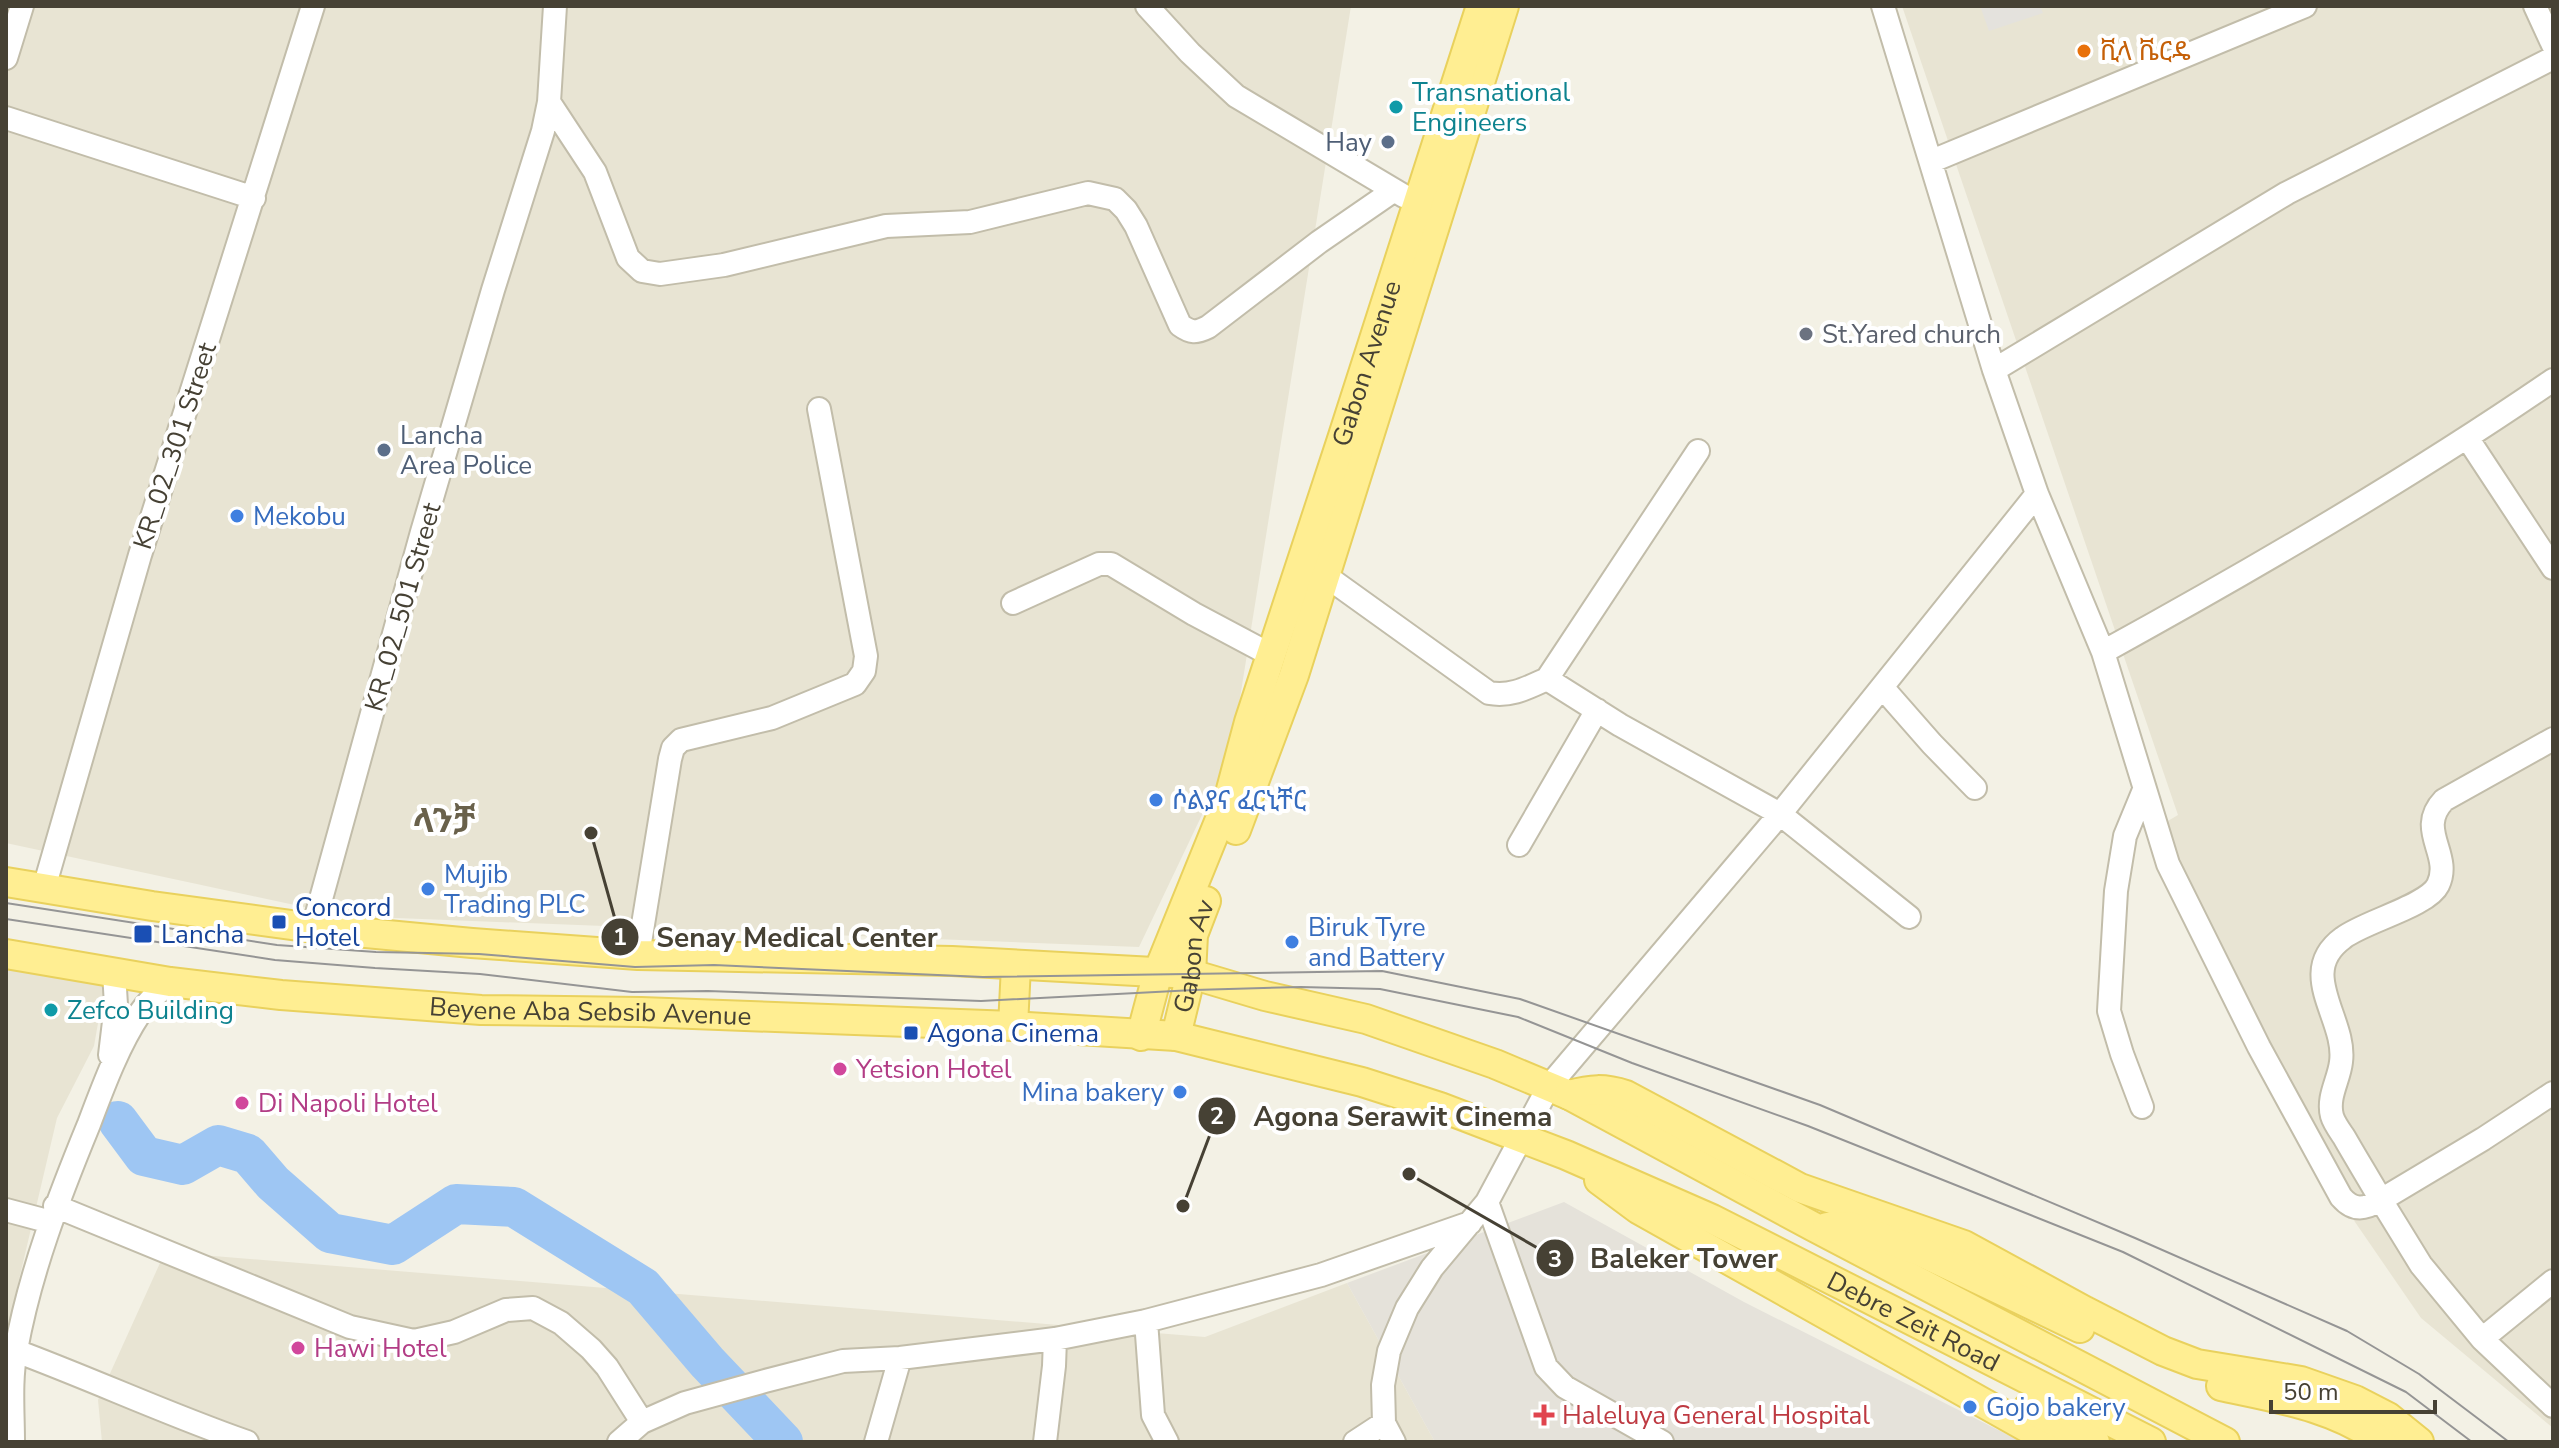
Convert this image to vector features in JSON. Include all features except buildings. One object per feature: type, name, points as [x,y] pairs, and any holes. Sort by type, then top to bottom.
[{"type":"main road","name":"Gabon Avenue","points":[[1249,722],[1481,6]]},
{"type":"main road","name":"Gabon Avenue","points":[[1301,655],[1326,576],[1417,201],[1504,6]]},
{"type":"main road","name":"Gabon Av","points":[[1176,1036],[1191,974],[1193,935],[1256,780],[1301,655]]},
{"type":"main road","name":"Gabon Av","points":[[1141,1036],[1158,972],[1229,797],[1249,722]]},
{"type":"main road","points":[[6,882],[313,928],[458,942],[638,955],[952,961],[1191,974],[1265,996],[1366,1019],[1495,1064],[1559,1091],[2225,1442]]},
{"type":"main road","name":"Beyene Aba Sebsib Avenue","points":[[6,954],[170,982],[281,995],[481,1010],[641,1012],[1013,1026],[1176,1036]]},
{"type":"main road","points":[[1013,1026],[1016,966]]},
{"type":"main road","name":"Debre Zeit Road","points":[[1176,1036],[1362,1082],[1440,1107],[1566,1155],[1781,1253],[2151,1442]]},
{"type":"main road","points":[[1559,1091],[1593,1088],[1626,1095],[1800,1188],[1964,1245],[2163,1351],[2197,1364],[2301,1381],[2355,1400],[2388,1417],[2419,1442]]},
{"type":"main road","points":[[1566,1155],[1638,1209],[2053,1442]]},
{"type":"main road","points":[[1814,1227],[1850,1226],[1919,1251],[2153,1364],[2200,1381],[2343,1417],[2382,1442]]},
{"type":"main road","points":[[1781,1253],[1863,1317],[2095,1442]]},
{"type":"street","points":[[6,58],[22,6]]},
{"type":"street","name":"KR_02_301 Street","points":[[44,888],[140,555],[313,6]]},
{"type":"street","name":"KR_02_501 Street","points":[[313,928],[422,532],[543,131],[549,102],[555,6]]},
{"type":"street","points":[[1147,6],[1190,53],[1236,96],[1417,201]]},
{"type":"street","points":[[1883,6],[1994,370],[2037,494],[2103,652],[2168,864],[2259,1047],[2334,1186],[2348,1206],[2364,1209],[2483,1139],[2553,1093]]},
{"type":"street","points":[[1932,161],[2305,6]]},
{"type":"street","points":[[2542,8],[2553,45]]},
{"type":"street","points":[[1994,370],[2287,193],[2553,58]]},
{"type":"street","points":[[549,102],[595,172],[628,258],[642,271],[660,274],[724,265],[886,226],[970,222],[1088,193],[1115,199],[1126,210],[1180,325],[1198,332],[1319,242],[1417,201]]},
{"type":"street","points":[[6,118],[254,198]]},
{"type":"street","points":[[2103,652],[2210,593],[2468,439],[2553,380]]},
{"type":"street","points":[[638,955],[673,748],[681,740],[772,718],[808,704],[855,684],[864,671],[866,656],[819,409]]},
{"type":"street","points":[[2468,439],[2553,568]]},
{"type":"street","points":[[1326,576],[1489,693],[1515,693],[1547,679],[1698,451]]},
{"type":"street","points":[[1355,1442],[1389,1433],[1383,1385],[1389,1351],[1407,1308],[1432,1268],[1487,1202],[1522,1139],[2037,494]]},
{"type":"street","points":[[1013,603],[1099,564],[1111,564],[1194,614],[1271,655]]},
{"type":"street","points":[[1547,679],[1780,814],[1909,917]]},
{"type":"street","points":[[1882,687],[1975,788]]},
{"type":"street","points":[[1519,845],[1597,710]]},
{"type":"street","points":[[2553,739],[2444,800],[2434,810],[2432,830],[2442,868],[2438,887],[2422,900],[2344,937],[2328,951],[2323,986],[2339,1036],[2341,1061],[2332,1095],[2332,1115],[2421,1265],[2482,1339],[2553,1406]]},
{"type":"street","points":[[2142,1107],[2109,1011],[2116,891],[2125,836],[2144,790]]},
{"type":"street","points":[[103,1087],[114,1033],[114,972]]},
{"type":"street","points":[[13,1442],[12,1384],[16,1351],[53,1214],[103,1087],[139,1015],[152,997],[170,982]]},
{"type":"street","points":[[1487,1202],[1546,1367],[1565,1387],[1662,1442]]},
{"type":"street","points":[[6,1210],[53,1214],[350,1327],[414,1341],[454,1332],[506,1310],[533,1308],[561,1323],[591,1349],[607,1367],[642,1422]]},
{"type":"street","points":[[619,1442],[642,1422],[685,1403],[765,1381],[843,1361],[900,1358],[1055,1339],[1146,1321],[1321,1275],[1471,1222]]},
{"type":"street","points":[[2482,1339],[2553,1281]]},
{"type":"street","points":[[1146,1321],[1153,1415],[1167,1442]]},
{"type":"street","points":[[1045,1442],[1055,1339]]},
{"type":"street","points":[[16,1351],[247,1442]]},
{"type":"street","points":[[876,1442],[900,1358]]},
{"type":"shaded area","points":[[6,6],[1351,6],[1231,754],[1139,947],[346,916],[6,843]]},
{"type":"shaded area","points":[[1902,6],[2553,6],[2553,1428],[2421,1318],[2311,1158],[2161,825],[2178,815]]},
{"type":"shaded area","points":[[1980,6],[2040,6],[2043,13],[1989,31]]},
{"type":"shaded area","points":[[6,966],[105,983],[94,1046],[57,1118],[6,1335]]},
{"type":"shaded area","points":[[1564,1202],[1744,1302],[2022,1442],[1435,1442],[1347,1283]]},
{"type":"shaded area","points":[[165,1252],[1205,1337],[1347,1283],[1435,1442],[102,1442],[98,1400]]},
{"type":"waterway","points":[[118,1121],[144,1156],[183,1165],[218,1145],[248,1154],[273,1183],[330,1233],[393,1245],[456,1204],[514,1207],[643,1287],[707,1362],[783,1442]]},
{"type":"tram line","points":[[6,903],[277,945],[376,952],[479,954],[635,967],[714,965],[983,977],[1382,971],[1520,999],[1820,1105],[2347,1331],[2419,1374],[2509,1442]]},
{"type":"tram line","points":[[6,919],[275,960],[480,974],[632,992],[708,991],[981,1001],[1194,990],[1301,987],[1380,989],[1518,1017],[1632,1063],[1808,1126],[2123,1252],[2406,1392],[2472,1442]]},
{"type":"place","name":"ቪላ ቬርዴ","points":[[2084,51]]},
{"type":"place","name":"Transnational Engineers","points":[[1396,107]]},
{"type":"place","name":"Hay","points":[[1388,142]]},
{"type":"place","name":"St.Yared church","points":[[1806,334]]},
{"type":"place","name":"Lancha Area Police","points":[[384,450]]},
{"type":"place","name":"Mekobu","points":[[237,516]]},
{"type":"place","name":"ሶልያና ፈርኒቸር","points":[[1156,800]]},
{"type":"place","name":"Senay Medical Center","points":[[591,833]]},
{"type":"place","name":"Mujib Trading PLC","points":[[428,889]]},
{"type":"place","name":"Concord Hotel","points":[[279,922]]},
{"type":"place","name":"Lancha","points":[[143,934]]},
{"type":"place","name":"Biruk Tyre and Battery","points":[[1292,942]]},
{"type":"place","name":"Zefco Building","points":[[51,1010]]},
{"type":"place","name":"Agona Cinema","points":[[911,1033]]},
{"type":"place","name":"Yetsion Hotel","points":[[840,1069]]},
{"type":"place","name":"Mina bakery","points":[[1180,1092]]},
{"type":"place","name":"Di Napoli Hotel","points":[[242,1103]]},
{"type":"place","name":"Baleker Tower","points":[[1409,1174]]},
{"type":"place","name":"Agona Serawit Cinema","points":[[1183,1206]]},
{"type":"place","name":"Hawi Hotel","points":[[298,1348]]},
{"type":"place","name":"Gojo bakery","points":[[1970,1407]]},
{"type":"place","name":"Haleluya General Hospital","points":[[1544,1415]]},
{"type":"district","name":"ላንቻ","points":[[444,821]]}]
